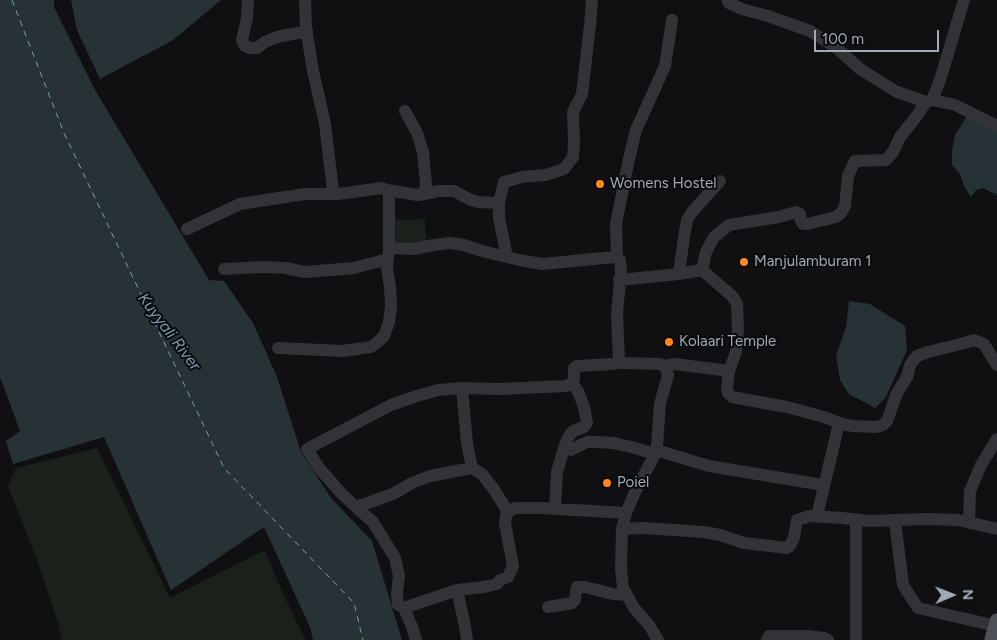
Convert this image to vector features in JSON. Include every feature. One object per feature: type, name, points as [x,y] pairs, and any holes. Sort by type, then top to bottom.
[{"type":"street","points":[[248,0],[247,18],[242,40],[245,46],[257,48],[277,37],[307,31]]},
{"type":"street","points":[[305,0],[313,71],[325,124],[333,190],[336,194]]},
{"type":"street","points":[[507,257],[499,218],[499,203],[504,182],[522,176],[546,175],[564,169],[573,157],[573,112],[582,94],[592,0]]},
{"type":"street","points":[[728,0],[729,3],[742,9],[810,31],[838,49],[860,68],[897,92],[929,101],[955,105],[997,126]]},
{"type":"street","points":[[702,270],[706,252],[714,237],[729,224],[779,217],[796,212],[800,214],[803,224],[807,224],[842,214],[846,206],[848,176],[855,161],[886,160],[893,152],[900,137],[929,101],[940,80],[964,0]]},
{"type":"street","points":[[620,362],[618,356],[617,313],[621,272],[620,260],[617,257],[616,224],[636,130],[665,66],[672,20]]},
{"type":"street","points":[[405,112],[417,133],[423,152],[426,184],[424,194]]},
{"type":"street","points":[[679,274],[688,220],[692,212],[720,181]]},
{"type":"street","points":[[187,229],[240,204],[305,194],[336,194],[382,188],[418,194],[454,190],[471,200],[499,203]]},
{"type":"street","points":[[278,348],[342,351],[371,347],[384,336],[389,322],[391,306],[387,268],[389,195],[387,190]]},
{"type":"street","points":[[224,269],[264,267],[285,268],[305,272],[354,268],[388,254],[434,245],[450,244],[464,245],[482,251],[542,264],[617,257]]},
{"type":"street","points":[[620,280],[702,270]]},
{"type":"street","points":[[702,270],[732,296],[736,304],[738,329],[736,352],[729,371],[727,388],[728,394],[732,397],[787,407],[839,423],[876,427],[883,426],[887,421],[897,393],[907,376],[910,365],[917,356],[974,340],[984,344],[997,365]]},
{"type":"street","points":[[416,640],[404,608],[398,605],[399,576],[395,558],[373,522],[341,493],[319,468],[307,449],[391,405],[438,390],[566,386],[572,383],[574,368],[577,366],[620,362],[656,363],[665,366],[675,364],[729,371]]},
{"type":"street","points":[[658,640],[649,625],[634,608],[627,595],[621,568],[622,529],[626,513],[656,452],[660,404],[668,375],[665,366]]},
{"type":"street","points":[[555,509],[557,472],[565,445],[573,432],[584,427],[587,423],[578,391],[572,383]]},
{"type":"street","points":[[462,388],[467,443],[472,468]]},
{"type":"street","points":[[817,516],[839,423]]},
{"type":"street","points":[[969,523],[970,492],[981,465],[997,439]]},
{"type":"street","points":[[571,450],[587,442],[614,443],[710,466],[823,485]]},
{"type":"street","points":[[356,507],[393,494],[412,483],[430,476],[472,468],[482,474],[496,491],[508,512]]},
{"type":"street","points":[[404,608],[458,590],[497,584],[508,576],[513,566],[505,523],[508,512],[515,508],[626,513]]},
{"type":"street","points":[[622,529],[651,528],[704,532],[744,543],[787,548],[794,537],[797,520],[810,516],[882,522],[926,519],[958,520],[997,528]]},
{"type":"street","points":[[856,520],[856,640]]},
{"type":"street","points":[[895,521],[903,585],[918,608],[995,629]]},
{"type":"street","points":[[548,607],[572,603],[575,600],[577,587],[627,595]]},
{"type":"street","points":[[458,590],[467,640]]},
{"type":"street","points":[[767,640],[769,636],[808,636],[828,640]]},
{"type":"shaded area","points":[[425,219],[426,244],[392,245],[391,220]]},
{"type":"shaded area","points":[[97,448],[170,598],[265,550],[305,640],[62,640],[37,560],[8,486],[16,468]]},
{"type":"water","name":"Kuyyali River","points":[[0,0],[54,0],[54,7],[95,90],[209,280],[224,281],[253,323],[277,377],[301,452],[331,498],[372,541],[402,640],[313,640],[310,627],[264,527],[171,590],[104,437],[13,464],[6,441],[20,431],[0,379]]},
{"type":"water","points":[[71,0],[221,0],[173,40],[100,79],[77,30]]},
{"type":"water","points":[[967,116],[997,131],[997,195],[983,188],[976,190],[971,197],[964,186],[960,174],[952,165],[955,135]]},
{"type":"water","points":[[849,301],[870,304],[905,326],[907,350],[886,397],[875,408],[849,394],[840,380],[836,356],[846,327]]},
{"type":"ferry route","points":[[12,0],[64,133],[224,468],[354,603],[363,640]]},
{"type":"place","name":"Womens Hostel","points":[[600,184]]},
{"type":"place","name":"Manjulamburam 1","points":[[744,262]]},
{"type":"place","name":"Kolaari Temple","points":[[669,342]]},
{"type":"place","name":"Poiel","points":[[607,483]]}]
